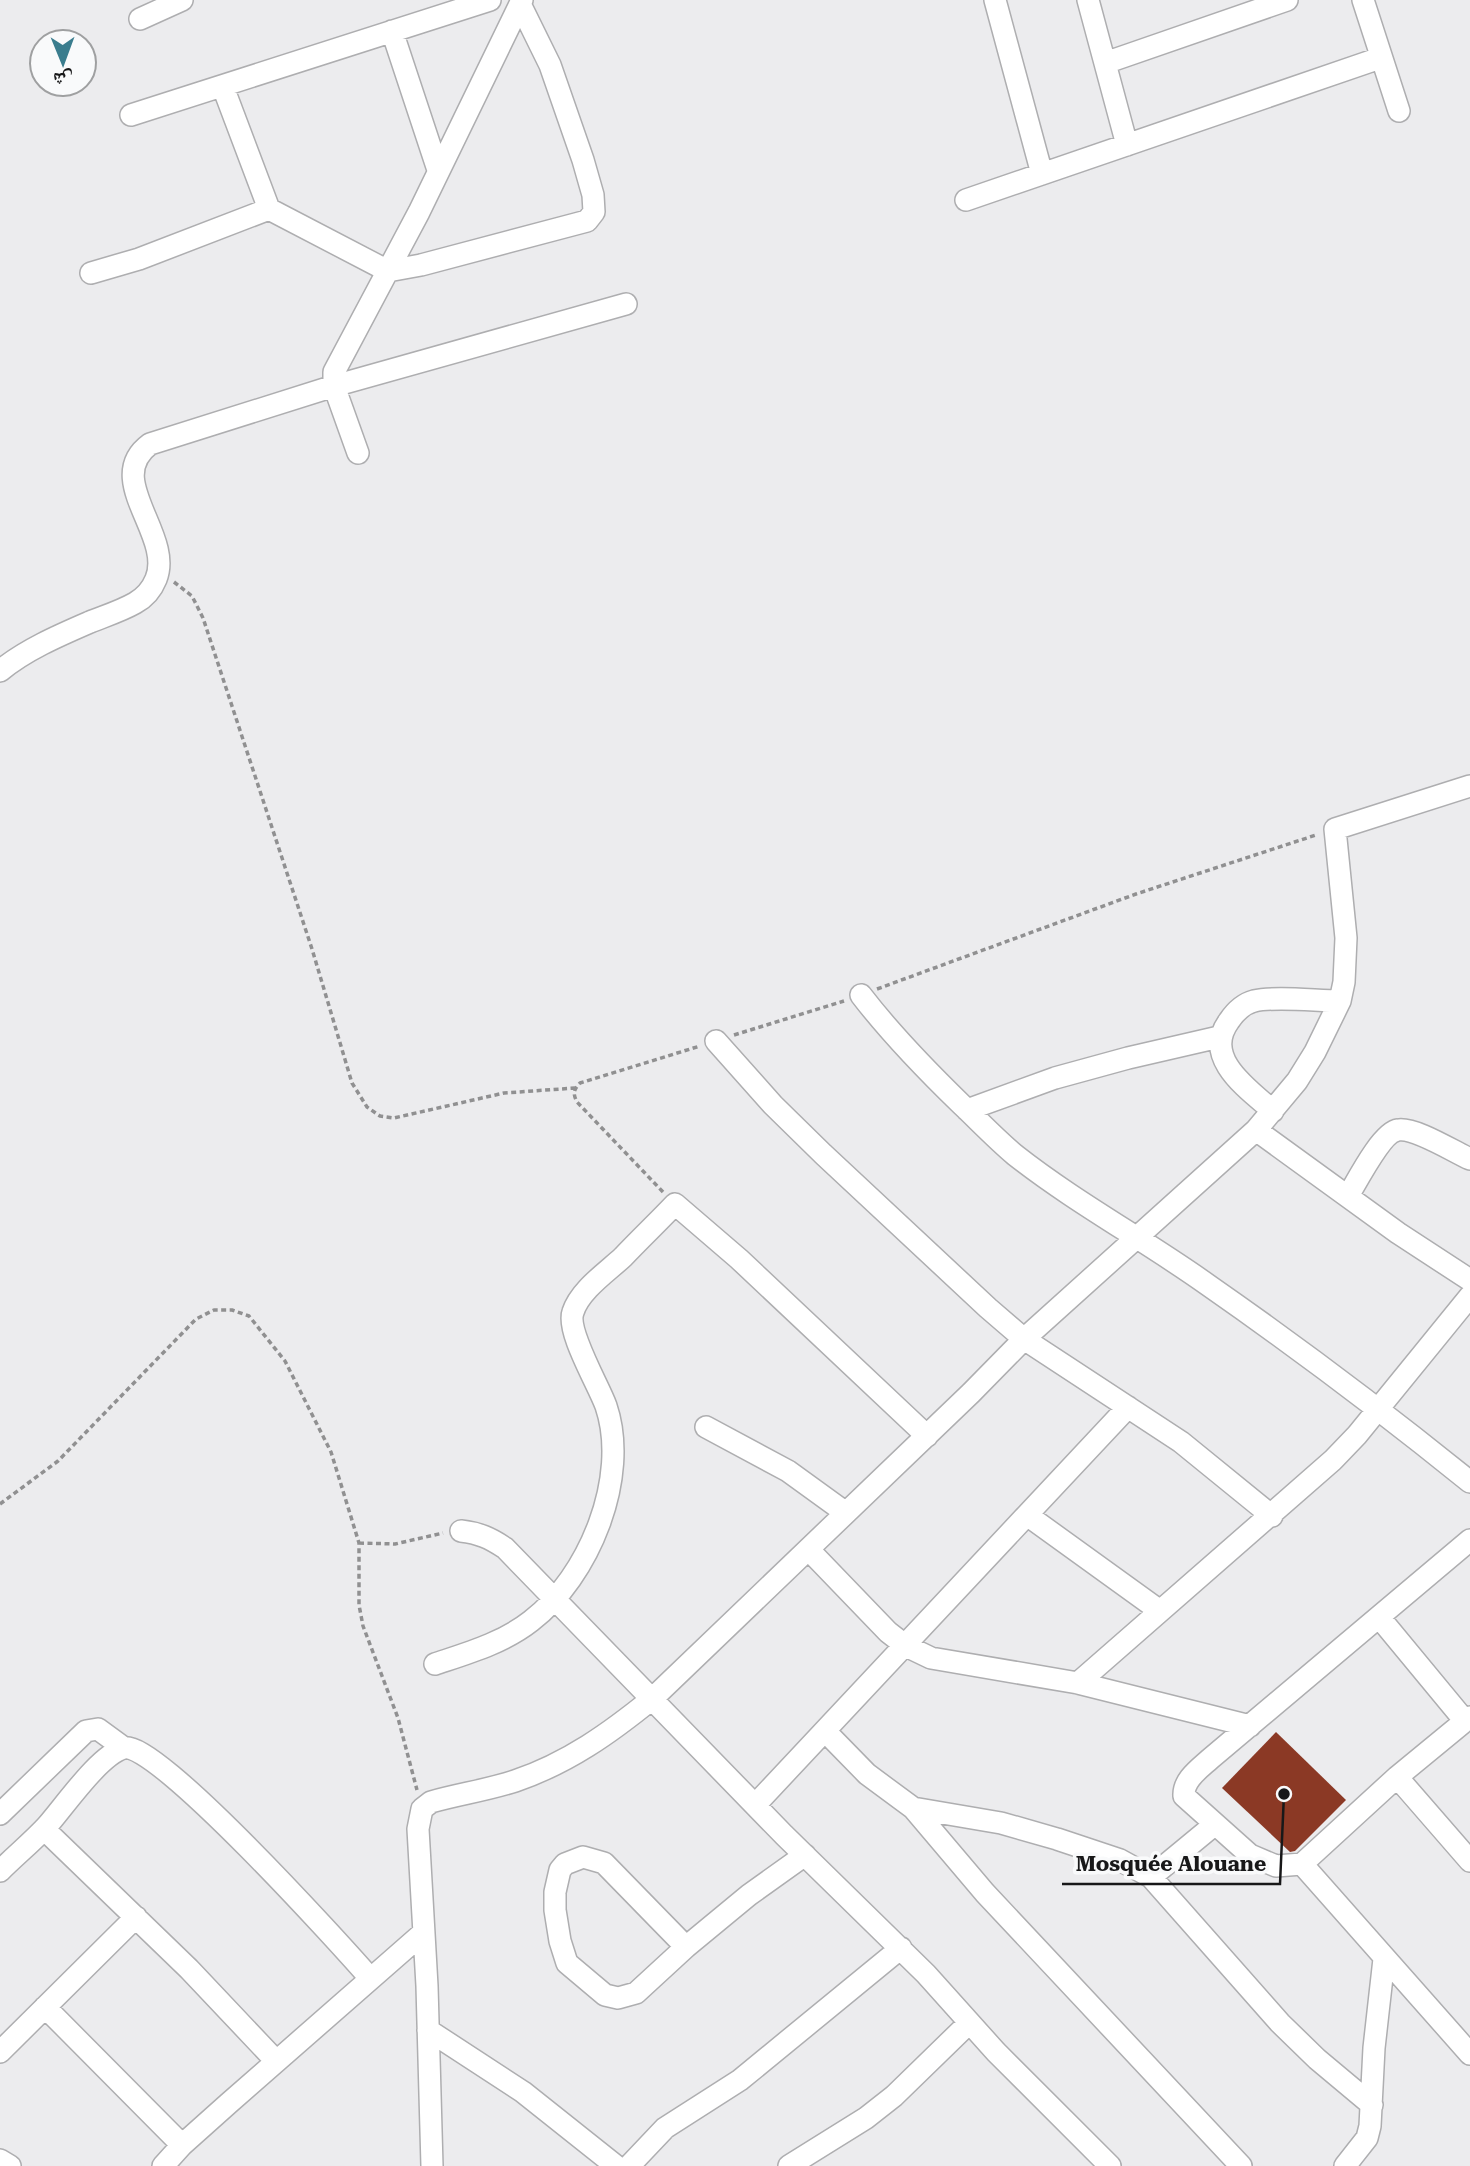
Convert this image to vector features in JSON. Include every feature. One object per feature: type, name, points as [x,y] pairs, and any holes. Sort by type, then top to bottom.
[{"type":"street","points":[[140,19],[181,0]]},
{"type":"street","points":[[131,115],[490,0]]},
{"type":"street","points":[[995,0],[1042,174]]},
{"type":"street","points":[[1088,0],[1127,145]]},
{"type":"street","points":[[1105,63],[1287,0]]},
{"type":"street","points":[[1363,0],[1399,111]]},
{"type":"street","points":[[223,87],[269,209],[388,271],[578,224],[592,217],[593,195],[550,65],[521,2]]},
{"type":"street","points":[[358,453],[334,386],[337,365],[388,271],[521,2]]},
{"type":"street","points":[[392,31],[438,170]]},
{"type":"street","points":[[966,200],[1380,58]]},
{"type":"street","points":[[91,274],[139,259],[269,209]]},
{"type":"street","points":[[0,671],[54,639],[136,603],[151,589],[159,566],[156,545],[134,486],[132,473],[142,449],[149,444],[334,386],[626,304]]},
{"type":"street","points":[[432,2166],[418,1829],[422,1809],[431,1802],[514,1781],[551,1767],[596,1742],[653,1698],[927,1436],[1024,1339],[1256,1130],[1297,1082],[1340,1001],[1347,963],[1335,829],[1470,786]]},
{"type":"street","points":[[861,995],[896,1037],[967,1110],[1017,1156],[1209,1285],[1379,1409],[1470,1482]]},
{"type":"street","points":[[1273,1111],[1231,1070],[1220,1051],[1219,1037],[1238,1010],[1257,1000],[1340,1001]]},
{"type":"street","points":[[967,1110],[1055,1078],[1219,1037]]},
{"type":"street","points":[[716,1041],[773,1105],[823,1154],[954,1279],[1024,1339],[1181,1442],[1272,1516]]},
{"type":"street","points":[[1256,1130],[1398,1233],[1470,1280]]},
{"type":"street","points":[[1348,1196],[1382,1142],[1397,1130],[1418,1135],[1470,1159]]},
{"type":"street","points":[[435,1664],[477,1650],[532,1620],[554,1599],[593,1543],[602,1520],[612,1461],[611,1429],[606,1407],[572,1329],[573,1310],[589,1289],[675,1204],[739,1259],[927,1436]]},
{"type":"street","points":[[1078,1684],[1333,1460],[1379,1409],[1470,1296]]},
{"type":"street","points":[[756,1804],[1128,1407]]},
{"type":"street","points":[[706,1427],[788,1471],[846,1513]]},
{"type":"street","points":[[1027,1515],[1160,1611]]},
{"type":"street","points":[[461,1531],[477,1532],[505,1548],[805,1855],[901,1948],[969,2023],[1110,2166]]},
{"type":"street","points":[[1379,1618],[1467,1719],[1397,1777],[1302,1864],[1276,1866],[1250,1855],[1184,1796],[1184,1790],[1196,1772],[1470,1539]]},
{"type":"street","points":[[809,1550],[873,1618],[906,1646],[931,1658],[1078,1684],[1250,1726]]},
{"type":"street","points":[[0,1814],[86,1731],[97,1729],[124,1748],[135,1750],[155,1762],[206,1808],[318,1919],[369,1977]]},
{"type":"street","points":[[825,1731],[867,1774],[913,1808],[985,1893],[1241,2166]]},
{"type":"street","points":[[0,1871],[44,1829],[108,1756],[124,1748]]},
{"type":"street","points":[[1397,1777],[1470,1861]]},
{"type":"street","points":[[913,1808],[1001,1823],[1057,1839],[1120,1860],[1151,1877],[1280,2023],[1371,2105]]},
{"type":"street","points":[[1151,1877],[1214,1825]]},
{"type":"street","points":[[44,1829],[189,1969],[276,2061]]},
{"type":"street","points":[[686,1947],[604,1863],[583,1857],[565,1864],[560,1870],[555,1892],[555,1910],[562,1953],[577,1973],[605,1994],[618,1998],[636,1993],[749,1895],[805,1855]]},
{"type":"street","points":[[1302,1864],[1470,2054]]},
{"type":"street","points":[[0,2052],[136,1917]]},
{"type":"street","points":[[163,2166],[182,2145],[369,1977],[423,1933]]},
{"type":"street","points":[[629,2166],[665,2128],[740,2080],[901,1948]]},
{"type":"street","points":[[1345,2166],[1367,2138],[1384,1959]]},
{"type":"street","points":[[45,2007],[182,2145]]},
{"type":"street","points":[[789,2166],[866,2118],[894,2096],[969,2023]]},
{"type":"street","points":[[428,2030],[512,2084],[616,2166]]},
{"type":"street","points":[[0,2160],[10,2166]]},
{"type":"path","points":[[157,577],[183,588],[192,596],[203,618],[312,949],[352,1083],[367,1107],[380,1116],[394,1118],[504,1093],[575,1088]]},
{"type":"path","points":[[675,1204],[577,1102],[573,1094],[580,1083],[861,995],[1136,894],[1335,829]]},
{"type":"path","points":[[0,1504],[58,1461],[197,1319],[214,1310],[232,1310],[249,1316],[285,1361],[331,1452],[359,1544],[359,1605],[363,1626],[398,1718],[422,1809]]},
{"type":"path","points":[[359,1544],[395,1544],[461,1531]]},
{"type":"building","points":[[1276,1732],[1346,1800],[1295,1851],[1290,1852],[1222,1788]]},
{"type":"place","name":"Mosquée Alouane","points":[[1284,1794]]}]
